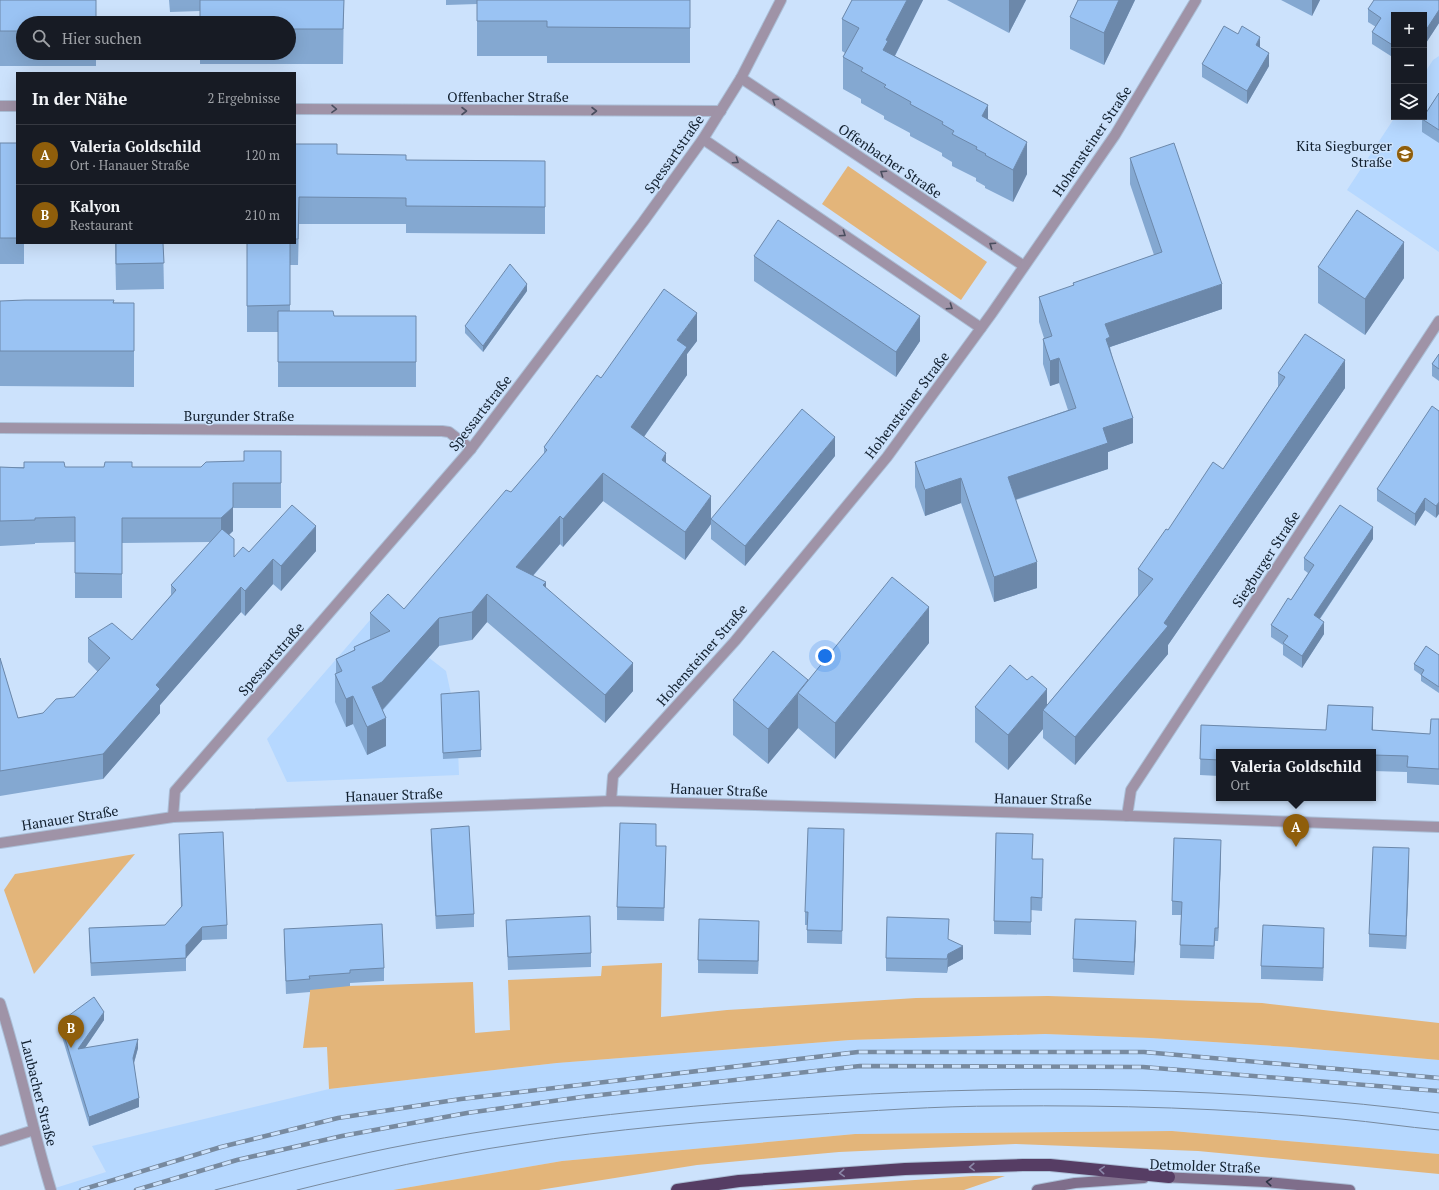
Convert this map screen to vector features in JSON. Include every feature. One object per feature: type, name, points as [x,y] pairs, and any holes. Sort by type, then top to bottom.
[{"type":"highway","points":[[677,1190],[763,1179],[906,1169],[1007,1166],[1050,1166],[1169,1177]]},
{"type":"main road","name":"Detmolder Straße","points":[[1037,1190],[1075,1183],[1169,1177],[1266,1182],[1350,1190]]},
{"type":"street","name":"Spessartstraße","points":[[173,817],[175,792],[471,449],[643,222],[703,139],[721,111],[741,78],[780,0]]},
{"type":"street","name":"Hohensteiner Straße","points":[[612,802],[613,776],[735,641],[887,457],[981,328],[1115,135],[1196,0]]},
{"type":"street","name":"Offenbacher Straße","points":[[741,78],[1024,266]]},
{"type":"street","points":[[0,106],[16,106]]},
{"type":"street","name":"Offenbacher Straße","points":[[296,108],[721,111]]},
{"type":"street","points":[[703,139],[981,328]]},
{"type":"street","name":"Siegburger Straße","points":[[1127,816],[1131,790],[1439,322]]},
{"type":"street","name":"Burgunder Straße","points":[[0,428],[442,431],[449,432],[471,449]]},
{"type":"street","name":"Hanauer Straße","points":[[0,843],[173,817],[612,802],[1127,816],[1439,827]]},
{"type":"street","name":"Laubacher Straße","points":[[0,1003],[51,1190]]},
{"type":"street","points":[[0,1141],[34,1130]]},
{"type":"shaded area","name":"Kita Siegburger Straße","points":[[1439,56],[1439,252],[1347,190],[1393,120],[1427,120],[1427,69],[1433,60]]},
{"type":"shaded area","points":[[848,166],[987,262],[961,300],[822,204]]},
{"type":"shaded area","points":[[377,612],[446,671],[451,694],[456,695],[459,775],[287,782],[267,739]]},
{"type":"shaded area","points":[[135,854],[34,974],[4,890],[15,874]]},
{"type":"shaded area","points":[[662,963],[661,1017],[727,1010],[916,998],[1048,996],[1262,1003],[1439,1023],[1439,1060],[1290,1047],[1150,1038],[1045,1034],[850,1040],[557,1063],[329,1089],[327,1047],[303,1048],[310,993],[309,984],[348,986],[473,982],[475,1033],[510,1030],[508,980],[601,976],[602,966]]},
{"type":"shaded area","points":[[1045,1034],[1150,1038],[1290,1047],[1439,1060],[1439,1154],[1172,1131],[855,1134],[562,1161],[393,1190],[49,1190],[106,1172],[92,1146],[329,1089],[557,1063],[850,1040]]},
{"type":"shaded area","points":[[1172,1131],[1439,1154],[1439,1174],[1198,1151],[1015,1144],[839,1152],[697,1165],[539,1190],[393,1190],[562,1161],[855,1134]]},
{"type":"shaded area","points":[[973,1176],[1005,1176],[964,1190],[770,1190]]},
{"type":"building","points":[[0,0],[96,0],[96,16],[16,16],[16,31],[0,31]]},
{"type":"building","points":[[200,0],[344,0],[343,29],[296,29],[296,16],[200,16]]},
{"type":"building","points":[[477,0],[690,0],[690,28],[547,27],[547,21],[477,21]]},
{"type":"building","points":[[852,0],[907,0],[886,40],[888,41],[883,50],[988,105],[982,116],[1027,142],[1013,170],[985,155],[986,154],[976,149],[977,147],[952,134],[954,131],[942,124],[943,122],[910,104],[911,102],[884,87],[886,85],[861,71],[863,68],[843,57],[859,28],[842,19]]},
{"type":"building","points":[[1078,0],[1119,0],[1104,33],[1070,17]]},
{"type":"building","points":[[1374,0],[1439,0],[1439,10],[1427,28],[1427,12],[1391,12],[1391,44],[1372,32],[1381,18],[1368,9]]},
{"type":"building","points":[[1224,26],[1238,34],[1242,26],[1260,37],[1256,45],[1269,53],[1247,91],[1202,64]]},
{"type":"building","points":[[1439,93],[1439,130],[1424,120],[1427,120],[1427,111]]},
{"type":"building","points":[[0,143],[16,143],[16,238],[0,238]]},
{"type":"building","points":[[1174,143],[1222,284],[1105,324],[1110,337],[1106,339],[1133,418],[1103,428],[1108,443],[1008,477],[1037,562],[994,577],[961,478],[925,490],[915,462],[1076,408],[1059,358],[1050,361],[1046,349],[1043,339],[1052,336],[1039,297],[1074,285],[1073,283],[1162,252],[1130,158]]},
{"type":"building","points":[[296,144],[337,144],[337,154],[406,155],[406,160],[545,161],[545,207],[406,206],[406,198],[299,197],[298,239],[296,239]]},
{"type":"building","points":[[1357,210],[1404,242],[1365,299],[1318,267]]},
{"type":"building","points":[[778,220],[920,316],[896,352],[754,256]]},
{"type":"building","points":[[116,244],[163,244],[164,263],[116,264]]},
{"type":"building","points":[[247,244],[290,244],[290,305],[247,306]]},
{"type":"building","points":[[510,264],[527,284],[483,346],[465,326]]},
{"type":"building","points":[[664,289],[697,313],[677,340],[687,347],[631,427],[666,453],[662,460],[711,496],[685,532],[603,473],[563,519],[560,516],[516,567],[546,582],[543,585],[633,663],[605,695],[487,594],[472,612],[439,618],[382,682],[372,687],[386,718],[367,727],[353,696],[346,699],[335,674],[342,671],[336,659],[355,650],[354,647],[390,631],[370,613],[388,594],[404,609],[506,490],[511,492],[547,450],[544,447],[597,375],[601,378]]},
{"type":"building","points":[[114,300],[113,303],[134,303],[134,351],[0,351],[0,301]]},
{"type":"building","points":[[278,311],[333,311],[334,316],[416,316],[416,362],[278,362]]},
{"type":"building","points":[[1305,334],[1345,360],[1164,623],[1168,626],[1075,737],[1043,710],[1153,579],[1138,569],[1166,529],[1168,530],[1213,462],[1223,469],[1285,377],[1278,373]]},
{"type":"building","points":[[1439,354],[1439,369],[1432,364]]},
{"type":"building","points":[[1432,406],[1439,411],[1439,502],[1436,506],[1425,498],[1415,514],[1377,489]]},
{"type":"building","points":[[802,409],[835,437],[745,546],[711,519]]},
{"type":"building","points":[[244,451],[281,451],[281,483],[233,483],[233,507],[221,518],[122,518],[122,574],[75,573],[75,517],[0,521],[0,467],[24,468],[24,462],[64,462],[65,467],[104,467],[105,462],[132,462],[132,467],[201,467],[206,462],[244,461]]},
{"type":"building","points":[[292,505],[316,526],[281,566],[273,559],[245,591],[241,587],[156,685],[160,689],[103,754],[0,771],[0,658],[18,718],[43,713],[56,699],[74,697],[110,658],[88,638],[112,623],[132,640],[176,590],[171,585],[222,529],[234,539],[234,557],[243,547],[249,552]]},
{"type":"building","points":[[1340,505],[1373,527],[1314,615],[1324,622],[1302,656],[1283,643],[1288,636],[1271,625],[1288,598],[1291,600],[1314,565],[1304,558]]},
{"type":"building","points":[[892,577],[929,607],[835,723],[798,693]]},
{"type":"building","points":[[1426,646],[1439,655],[1439,687],[1421,675],[1424,670],[1414,664]]},
{"type":"building","points":[[773,651],[808,680],[768,729],[733,700]]},
{"type":"building","points":[[1010,665],[1027,680],[1032,676],[1047,689],[1008,735],[975,707]]},
{"type":"building","points":[[479,691],[481,750],[443,753],[441,694]]},
{"type":"building","points":[[1328,705],[1373,707],[1372,730],[1430,734],[1431,719],[1439,719],[1439,769],[1407,767],[1408,756],[1376,755],[1376,749],[1216,749],[1216,760],[1200,759],[1201,725],[1326,730]]},
{"type":"building","points":[[620,823],[656,824],[656,846],[666,846],[664,908],[617,907]]},
{"type":"building","points":[[469,826],[474,914],[436,916],[431,829]]},
{"type":"building","points":[[808,828],[844,829],[842,931],[807,930],[808,912],[805,912]]},
{"type":"building","points":[[223,832],[227,925],[202,927],[186,945],[186,958],[91,963],[89,928],[165,925],[182,906],[179,834]]},
{"type":"building","points":[[996,833],[1033,834],[1032,859],[1043,859],[1042,898],[1031,897],[1031,922],[994,921]]},
{"type":"building","points":[[1174,838],[1221,840],[1218,928],[1215,928],[1214,946],[1180,945],[1182,902],[1172,901]]},
{"type":"building","points":[[1373,847],[1409,848],[1406,936],[1369,934]]},
{"type":"building","points":[[590,916],[591,953],[508,957],[506,920]]},
{"type":"building","points":[[887,917],[949,919],[948,939],[963,946],[948,954],[947,959],[886,958]]},
{"type":"building","points":[[699,919],[759,921],[758,961],[698,960]]},
{"type":"building","points":[[1075,919],[1136,921],[1134,962],[1073,959]]},
{"type":"building","points":[[382,924],[384,968],[350,970],[350,973],[309,976],[310,979],[286,981],[284,929]]},
{"type":"building","points":[[1263,925],[1324,928],[1323,968],[1261,966]]},
{"type":"building","points":[[94,997],[104,1012],[78,1049],[138,1039],[133,1058],[139,1098],[89,1117],[60,1022]]},
{"type":"tram line","points":[[215,1190],[390,1148],[500,1129],[610,1114],[833,1096],[984,1090],[1136,1090],[1288,1098],[1363,1104],[1439,1113]]},
{"type":"tram line","points":[[297,1190],[379,1170],[434,1159],[490,1148],[554,1139],[697,1123],[903,1109],[977,1106],[1171,1108],[1299,1115],[1439,1130]]},
{"type":"railway","points":[[81,1190],[221,1147],[338,1118],[461,1099],[858,1052],[1144,1052],[1439,1078]]},
{"type":"railway","points":[[136,1190],[237,1160],[342,1136],[467,1113],[582,1097],[860,1066],[1143,1067],[1439,1091]]},
{"type":"place","name":"Kita Siegburger Straße","points":[[1405,154]]},
{"type":"place","name":"Valeria Goldschild","points":[[1296,847]]},
{"type":"place","name":"Kalyon","points":[[71,1048]]}]
